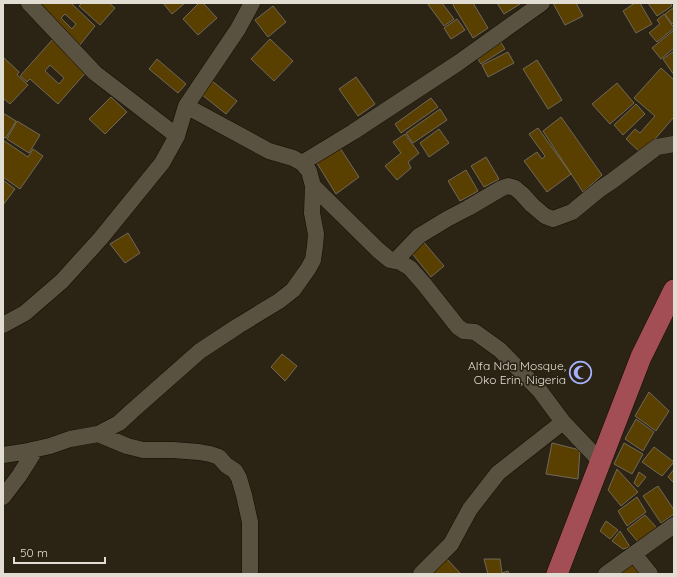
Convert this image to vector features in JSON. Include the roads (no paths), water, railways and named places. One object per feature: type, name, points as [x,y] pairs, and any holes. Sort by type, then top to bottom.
[{"type":"main road","points":[[557,574],[641,357],[674,290]]},
{"type":"street","points":[[29,3],[95,73],[176,136]]},
{"type":"street","points":[[3,324],[25,313],[62,281],[101,238],[162,163],[176,136],[186,106],[238,29],[252,3]]},
{"type":"street","points":[[302,163],[353,132],[458,63],[542,3]]},
{"type":"street","points":[[3,455],[23,452],[70,439],[98,434],[119,423],[200,351],[238,326],[279,302],[293,290],[313,260],[316,234],[312,213],[313,186],[309,171],[302,163],[293,158],[269,151],[186,106]]},
{"type":"street","points":[[395,261],[420,236],[502,188],[508,186],[515,188],[545,216],[553,219],[572,212],[600,189],[657,147],[674,144]]},
{"type":"street","points":[[313,186],[378,250],[390,260],[400,262],[410,268],[458,327],[475,332],[500,350],[540,391],[563,422],[600,461]]},
{"type":"street","points":[[421,574],[451,544],[470,509],[498,473],[563,422]]},
{"type":"street","points":[[98,434],[127,446],[143,450],[173,450],[210,454],[219,457],[235,471],[239,478],[250,522],[250,574]]},
{"type":"street","points":[[3,497],[19,476],[36,449]]},
{"type":"street","points":[[606,574],[674,524]]},
{"type":"street","points":[[634,554],[650,574]]},
{"type":"place","name":"Alfa Nda Mosque, Oko Erin, Nigeria","points":[[581,373]]}]
